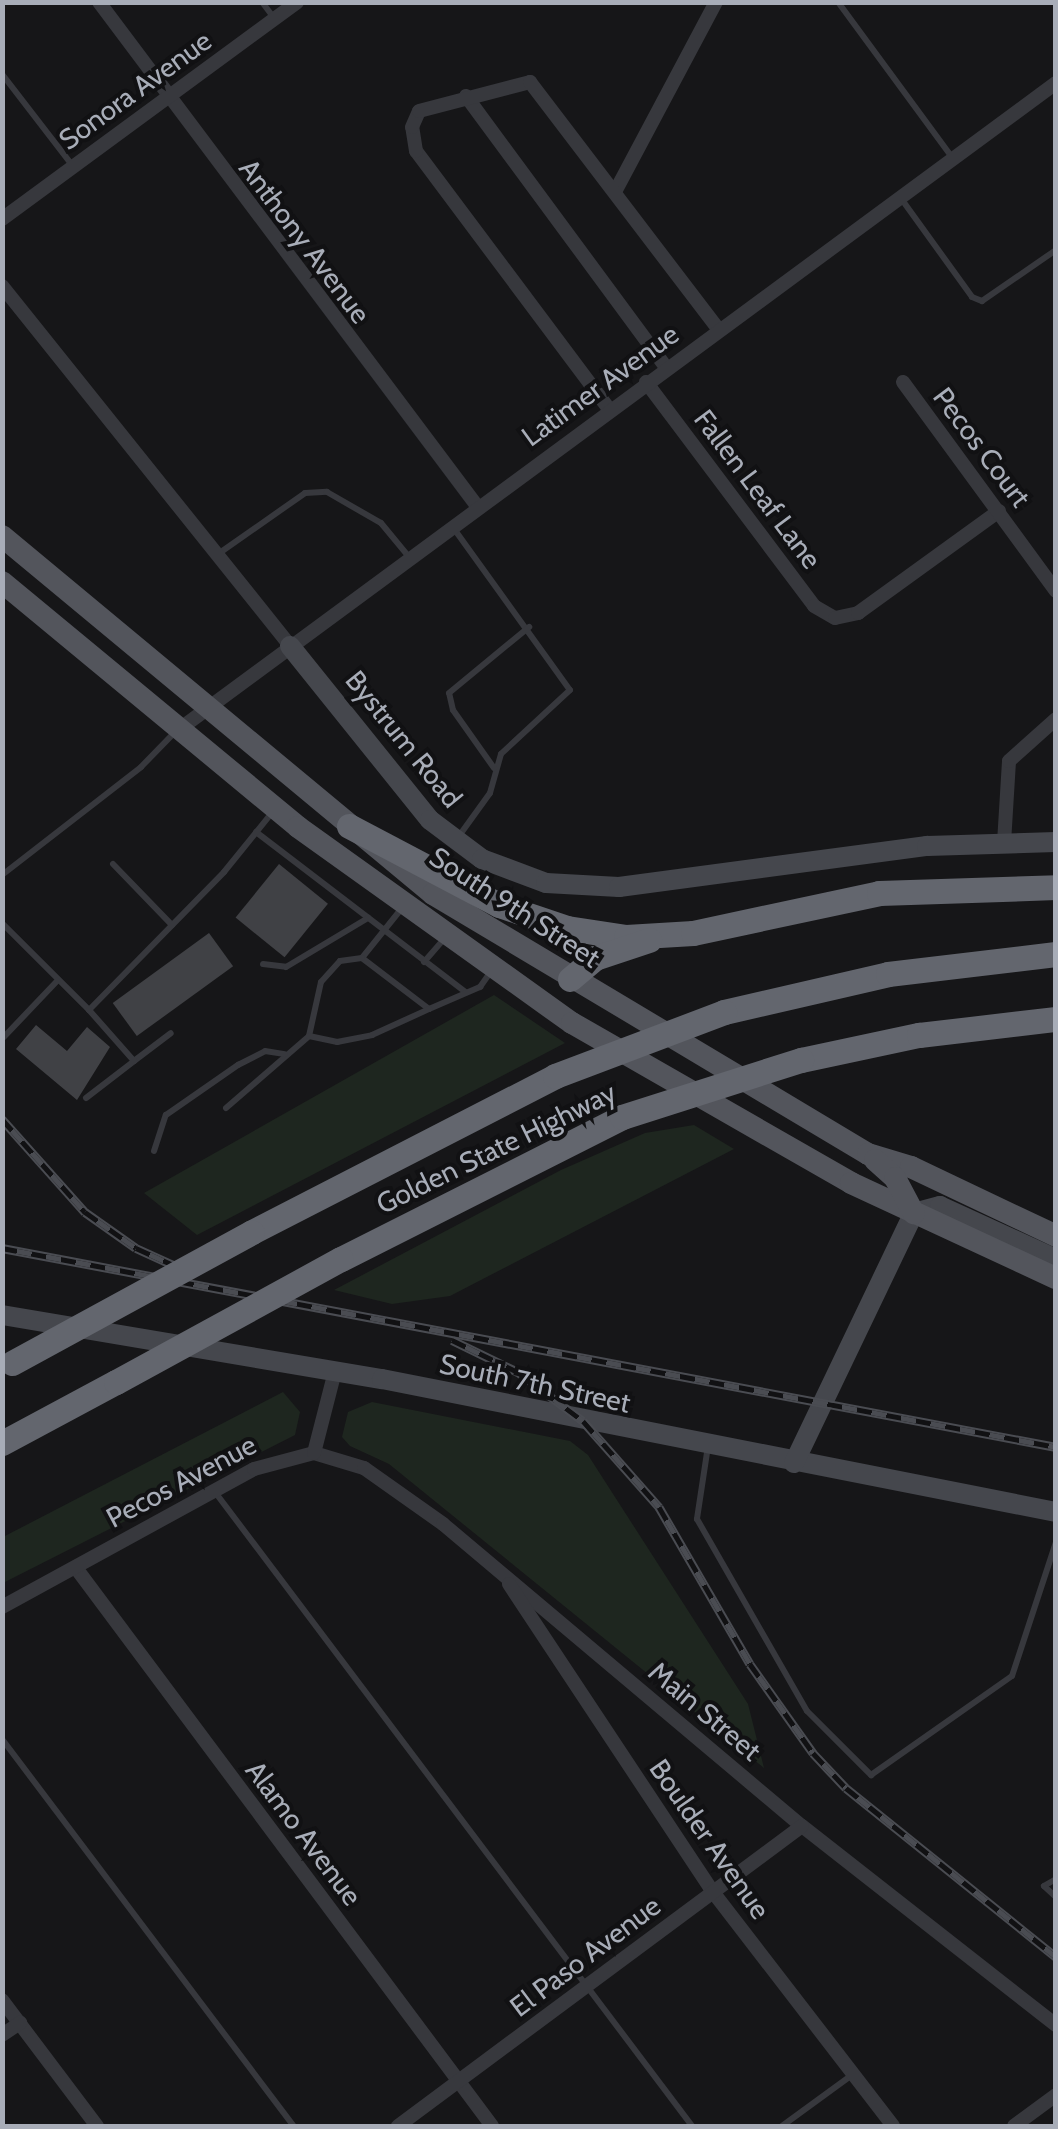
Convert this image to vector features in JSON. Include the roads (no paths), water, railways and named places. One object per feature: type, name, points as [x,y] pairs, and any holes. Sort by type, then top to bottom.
[{"type":"highway","points":[[349,826],[532,918],[653,938]]},
{"type":"highway","points":[[570,979],[595,958],[653,938],[879,894],[1056,886]]},
{"type":"highway","name":"Golden State Highway","points":[[7,1365],[252,1232],[555,1076],[724,1012],[888,974],[1056,954]]},
{"type":"highway","name":"Golden State Highway","points":[[2,1443],[342,1259],[622,1116],[801,1060],[919,1035],[1056,1019]]},
{"type":"main road","name":"South 9th Street","points":[[2,536],[433,894],[868,1154],[912,1168],[1056,1236]]},
{"type":"main road","name":"South 9th Street","points":[[2,582],[275,809],[572,1023],[914,1213],[1056,1278]]},
{"type":"main road","points":[[570,979],[566,1009],[572,1023]]},
{"type":"main road","points":[[868,1154],[895,1178],[914,1213]]},
{"type":"street","name":"Anthony Avenue","points":[[98,2],[166,100],[476,506]]},
{"type":"street","name":"Sonora Avenue","points":[[2,219],[298,2]]},
{"type":"street","points":[[616,190],[716,2]]},
{"type":"street","points":[[609,409],[416,152],[412,127],[419,111],[530,82],[616,190],[718,330]]},
{"type":"street","name":"Latimer Avenue","points":[[177,730],[476,506],[1056,83]]},
{"type":"street","points":[[466,96],[666,367]]},
{"type":"street","name":"Bystrum Road","points":[[2,286],[404,790],[455,841],[514,874],[592,887],[860,852],[1056,842]]},
{"type":"street","name":"Fallen Leaf Lane","points":[[646,382],[814,606],[835,618],[858,613],[999,511]]},
{"type":"street","name":"Pecos Court","points":[[903,382],[1056,591]]},
{"type":"street","points":[[1004,843],[1009,761],[1056,719]]},
{"type":"street","points":[[794,1463],[914,1213],[940,1206],[1056,1260]]},
{"type":"street","name":"South 7th Street","points":[[2,1315],[335,1371],[1056,1512]]},
{"type":"street","points":[[314,1454],[335,1371]]},
{"type":"street","name":"Pecos Avenue","points":[[2,1607],[254,1468],[314,1454]]},
{"type":"street","name":"Main Street","points":[[314,1454],[364,1468],[500,1570],[802,1826],[1056,2025]]},
{"type":"street","name":"Alamo Avenue","points":[[76,1568],[492,2126]]},
{"type":"street","name":"Boulder Avenue","points":[[500,1570],[713,1892],[893,2126]]},
{"type":"street","name":"El Paso Avenue","points":[[398,2126],[802,1826]]},
{"type":"street","points":[[2,2000],[97,2126]]},
{"type":"street","points":[[2,2035],[20,2023]]},
{"type":"street","points":[[1014,2126],[1056,2095]]},
{"type":"lane","points":[[262,2],[275,19]]},
{"type":"lane","points":[[838,2],[953,158]]},
{"type":"lane","points":[[2,74],[73,166]]},
{"type":"lane","points":[[900,197],[972,297],[982,301],[1056,250]]},
{"type":"lane","points":[[216,555],[305,494],[327,492],[385,527],[409,556]]},
{"type":"lane","points":[[451,525],[570,690],[502,754],[480,811],[455,841]]},
{"type":"lane","points":[[495,769],[453,710],[449,693],[528,627]]},
{"type":"lane","points":[[2,874],[141,767],[177,730]]},
{"type":"lane","points":[[89,1010],[172,925],[275,809]]},
{"type":"lane","points":[[256,832],[465,992]]},
{"type":"lane","points":[[114,864],[172,925]]},
{"type":"lane","points":[[226,1108],[309,1036],[320,982],[340,962],[362,958],[406,904]]},
{"type":"lane","points":[[263,964],[286,968],[368,918]]},
{"type":"lane","points":[[2,923],[134,1061]]},
{"type":"lane","points":[[424,962],[448,933]]},
{"type":"lane","points":[[362,958],[430,1010]]},
{"type":"lane","points":[[309,1036],[336,1042],[372,1035],[480,986],[494,967]]},
{"type":"lane","points":[[2,1039],[57,981]]},
{"type":"lane","points":[[86,1098],[171,1033]]},
{"type":"lane","points":[[154,1151],[166,1115],[265,1051],[286,1054]]},
{"type":"lane","points":[[708,1446],[697,1519],[807,1710],[870,1775],[1012,1676],[1056,1542]]},
{"type":"lane","points":[[214,1491],[692,2126]]},
{"type":"lane","points":[[2,1739],[294,2126]]},
{"type":"lane","points":[[1056,1879],[1044,1886],[1056,1897]]},
{"type":"lane","points":[[782,2126],[853,2074]]},
{"type":"railway","points":[[2,1119],[85,1212],[136,1248],[193,1274]]},
{"type":"railway","points":[[2,1248],[1056,1447]]},
{"type":"railway","points":[[452,1340],[518,1372],[583,1421],[659,1507],[750,1664],[813,1753],[846,1788],[1056,1957]]}]
